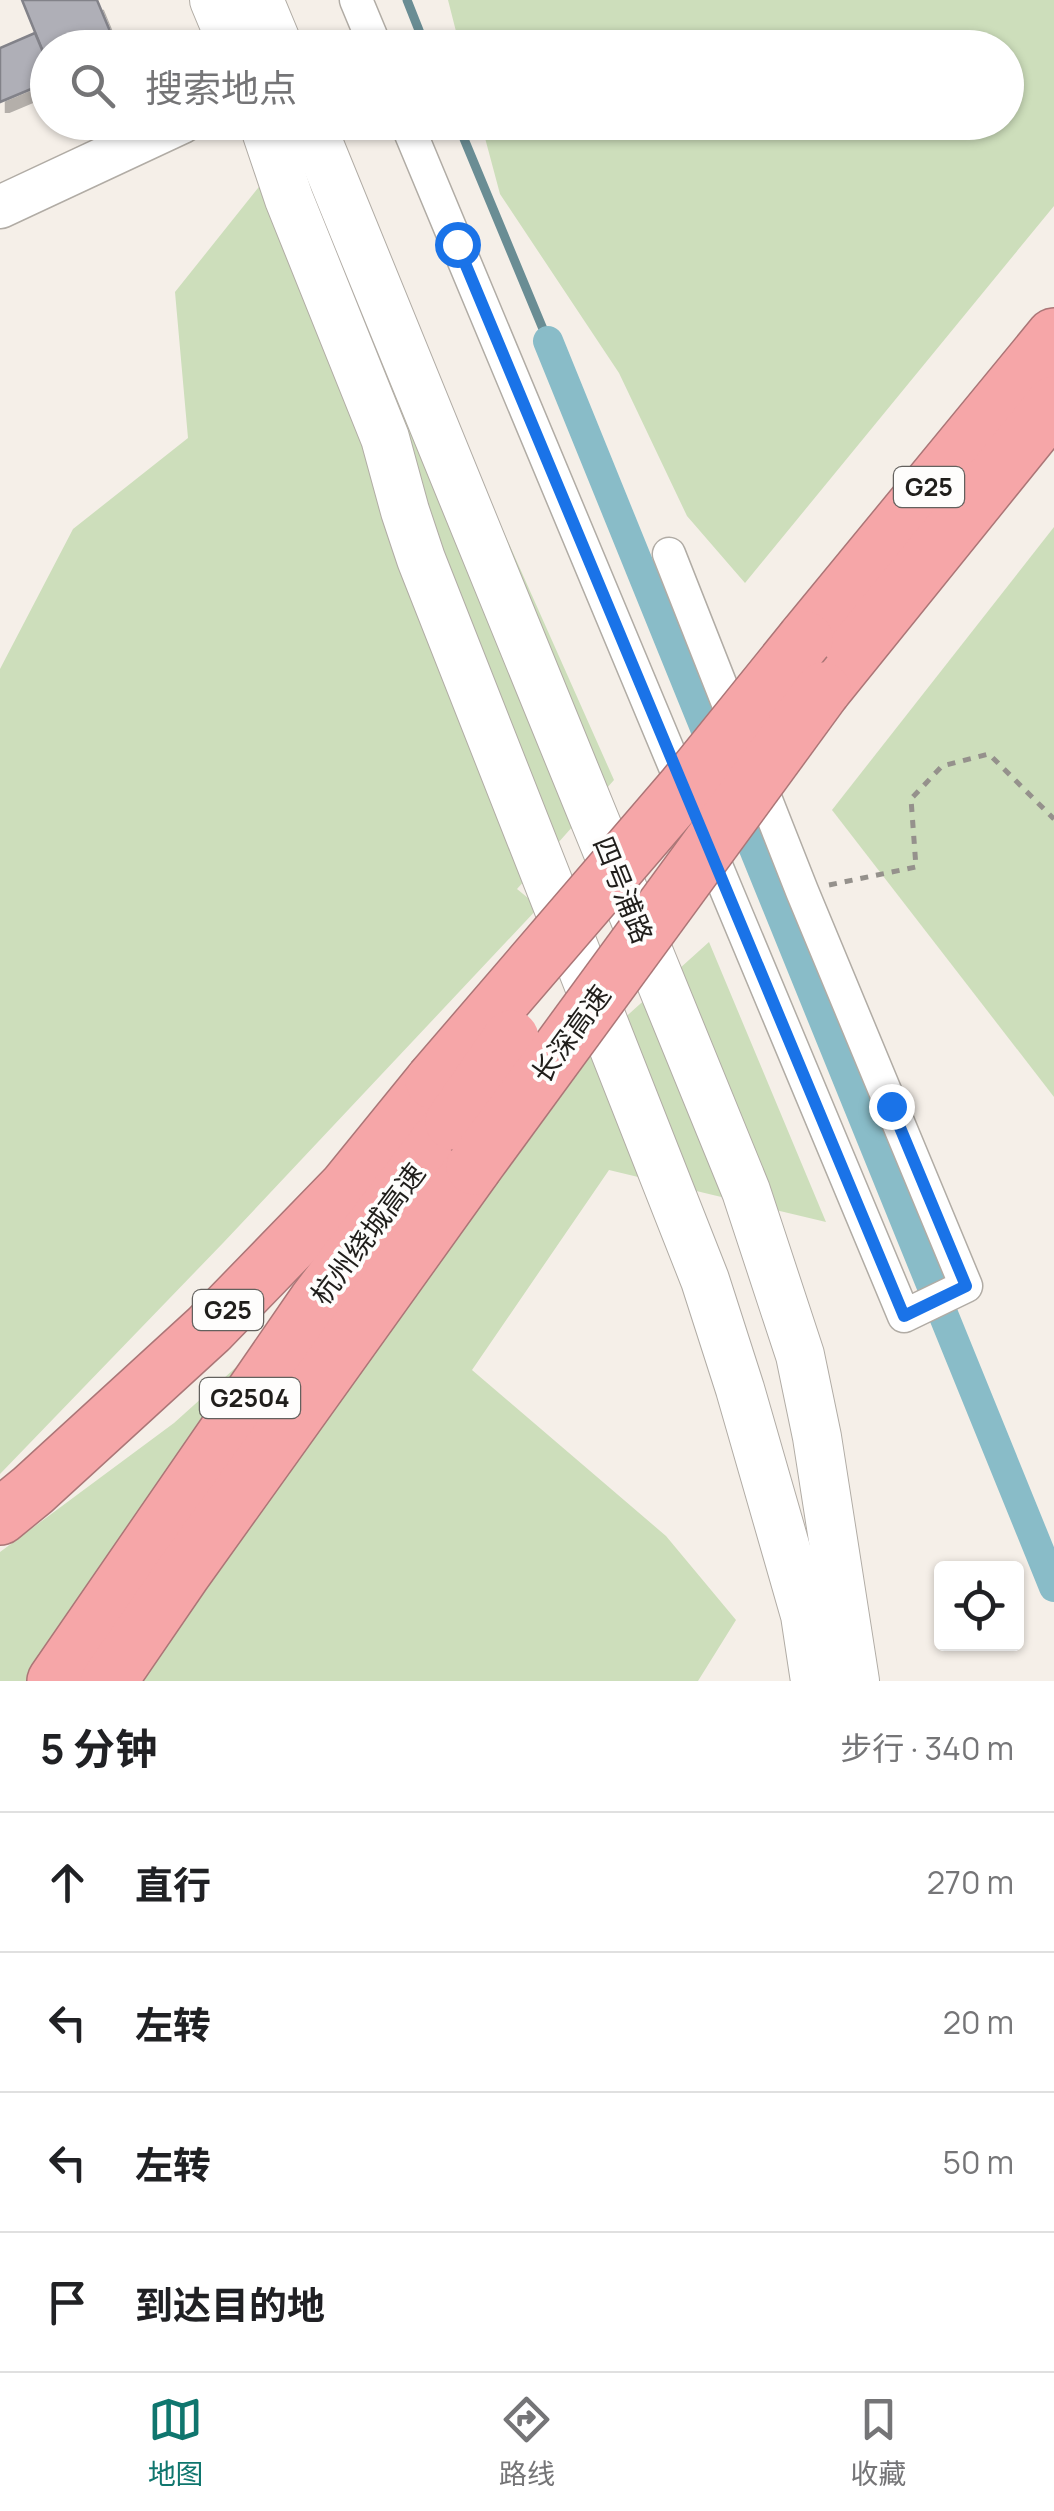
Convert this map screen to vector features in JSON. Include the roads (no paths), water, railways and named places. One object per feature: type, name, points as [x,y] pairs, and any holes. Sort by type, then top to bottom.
[{"type":"highway","name":"G25","points":[[0,1517],[209,1329],[346,1188],[453,1123],[684,790],[1054,336]]},
{"type":"highway","name":"长深高速","points":[[109,1681],[183,1573],[453,1123],[823,690],[1054,404]]},
{"type":"highway","name":"杭州绕城高速","points":[[55,1681],[316,1302],[453,1123]]},
{"type":"main road","points":[[214,0],[226,30]]},
{"type":"main road","points":[[259,0],[271,30]]},
{"type":"main road","points":[[269,140],[386,438],[421,559],[705,1280],[805,1616],[815,1681]]},
{"type":"main road","name":"四号浦路","points":[[317,140],[764,1242],[807,1388],[856,1681]]},
{"type":"street","points":[[356,0],[368,30]]},
{"type":"street","points":[[0,208],[144,140]]},
{"type":"street","points":[[413,140],[904,1316],[966,1286],[802,890],[669,554]]},
{"type":"waterway","points":[[407,0],[419,30]]},
{"type":"waterway","points":[[464,140],[548,341]]},
{"type":"waterway","points":[[548,341],[718,760]]},
{"type":"waterway","points":[[735,802],[1054,1587]]}]
